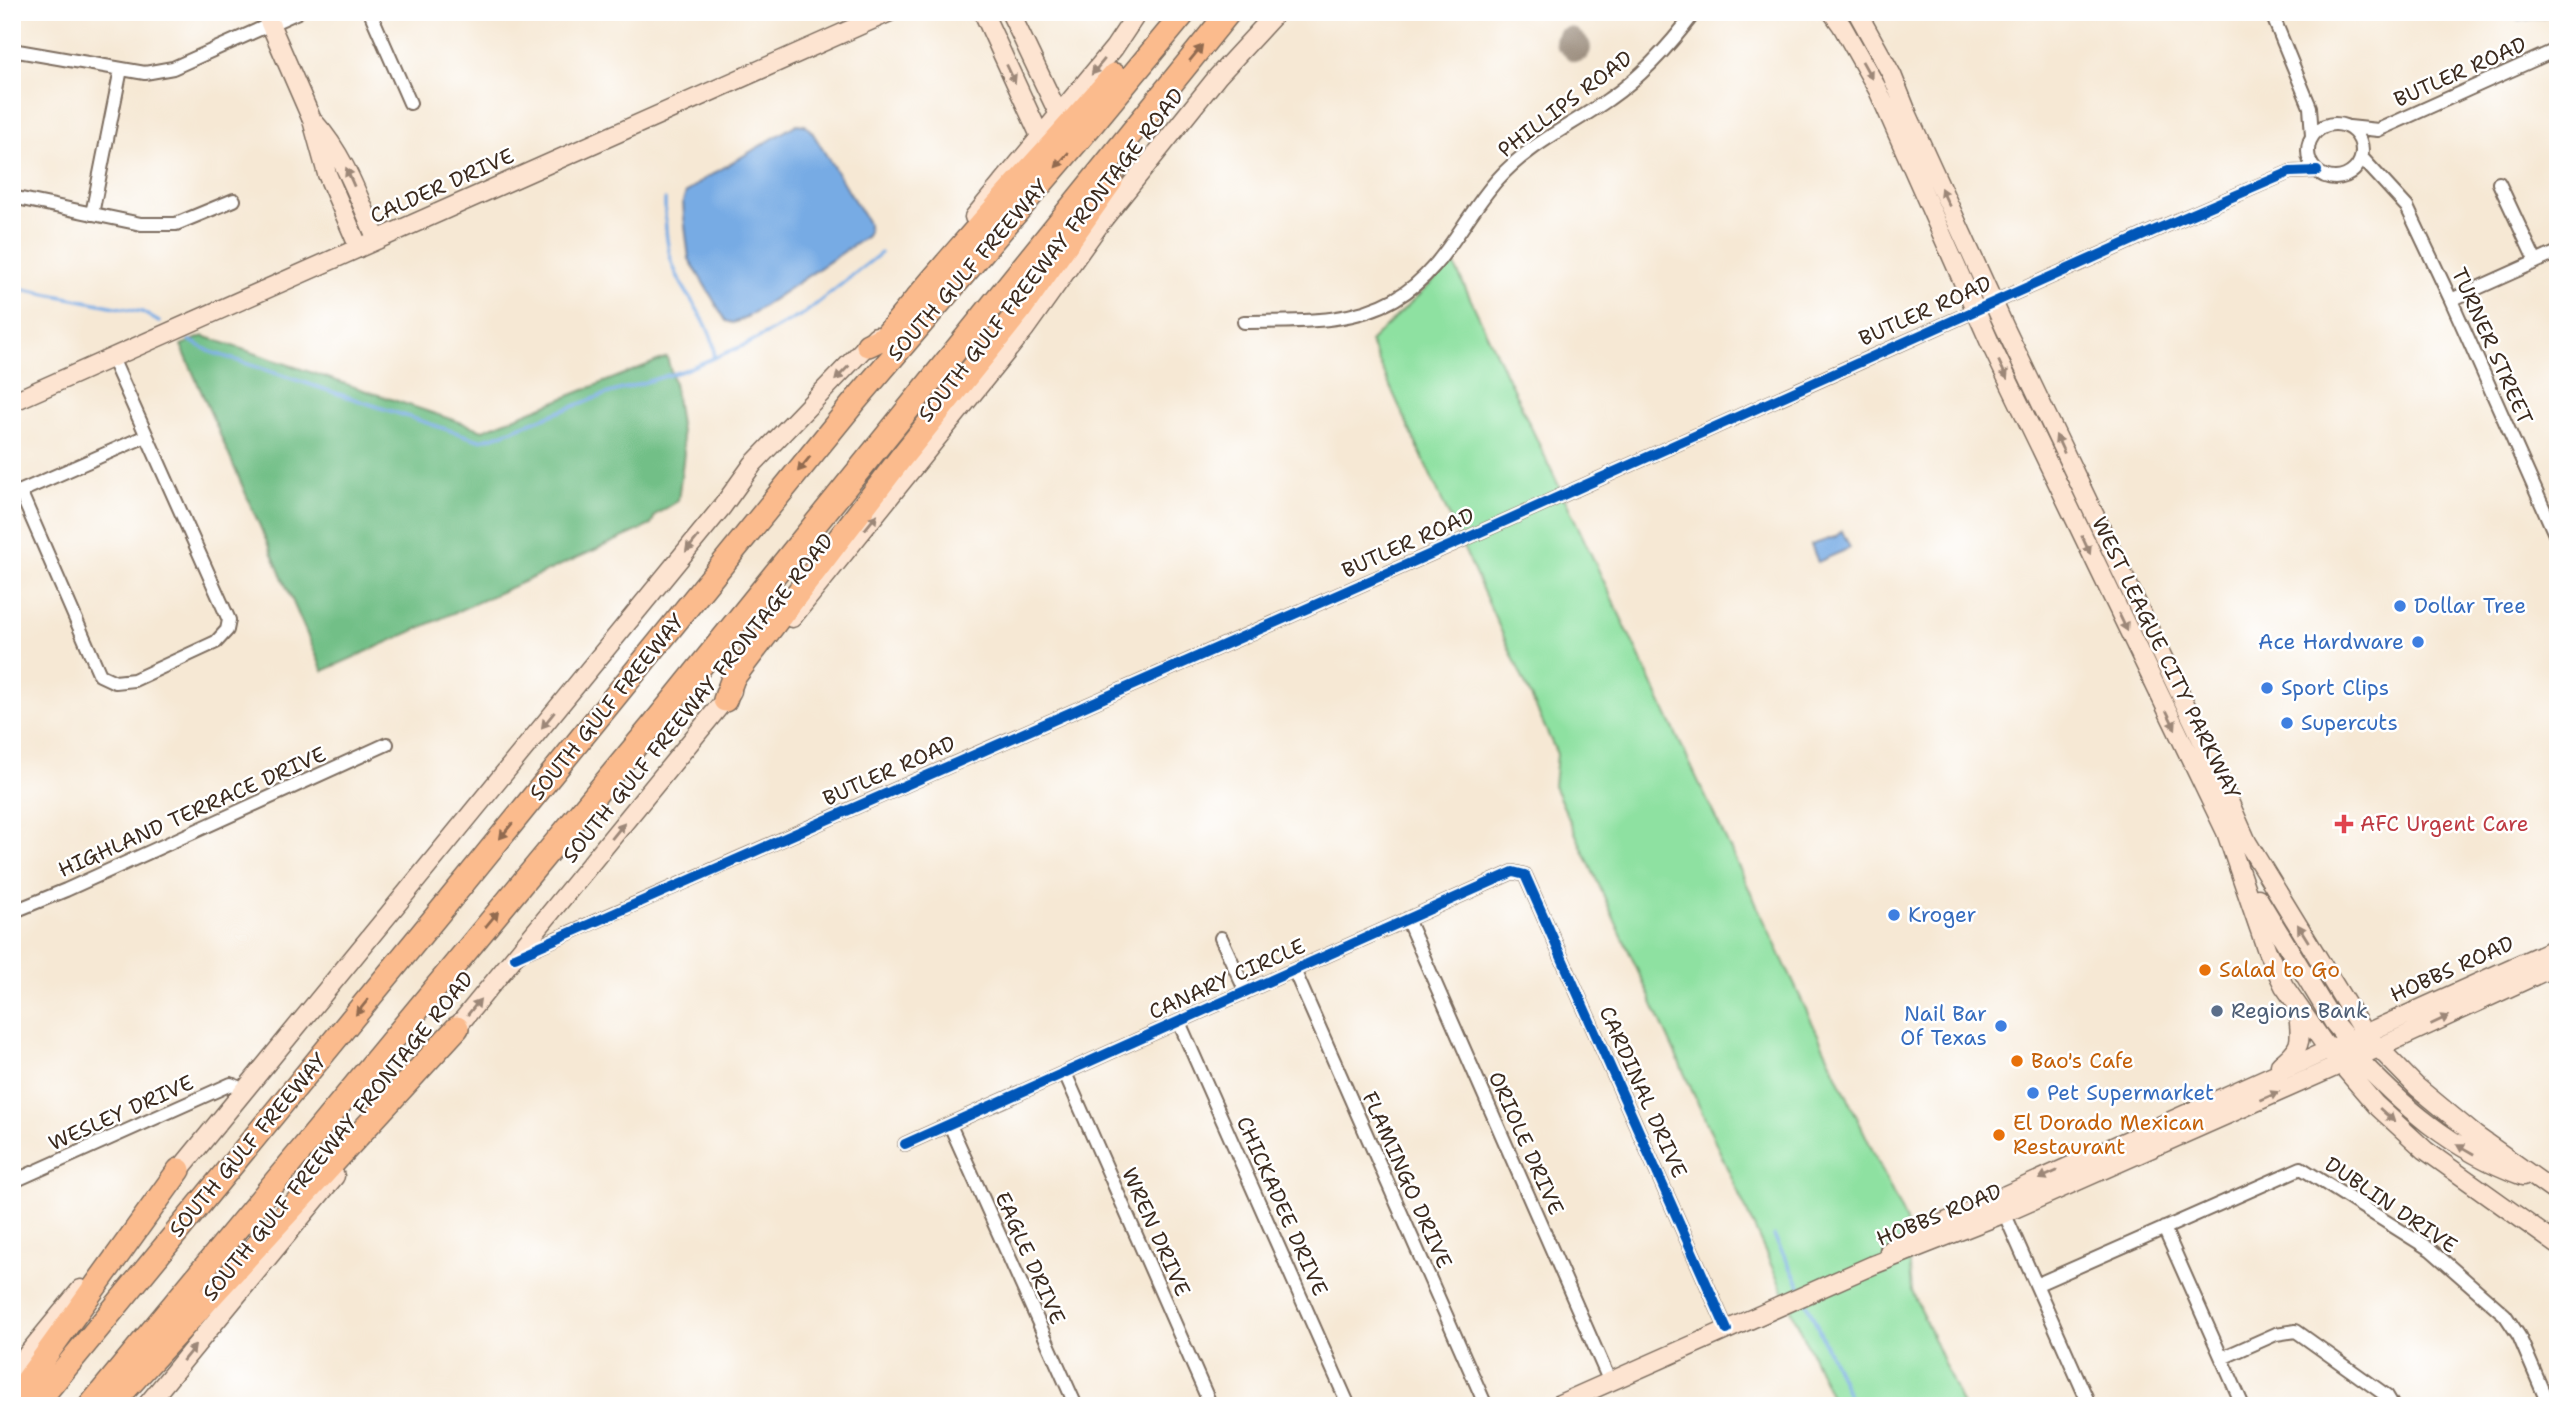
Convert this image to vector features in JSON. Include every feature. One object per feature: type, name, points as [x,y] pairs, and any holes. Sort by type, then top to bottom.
[{"type":"highway","name":"SOUTH GULF FREEWAY","points":[[34,1406],[856,400],[1185,12]]},
{"type":"highway","name":"SOUTH GULF FREEWAY","points":[[90,1406],[653,725],[1229,12]]},
{"type":"highway","points":[[868,345],[885,337],[958,248],[1017,186],[1115,73],[1153,52]]},
{"type":"highway","points":[[725,700],[733,678],[900,459],[1019,311],[1122,165],[1151,108]]},
{"type":"highway","points":[[110,1406],[279,1218],[457,1028]]},
{"type":"highway","points":[[12,1402],[179,1170]]},
{"type":"main road","name":"CALDER DRIVE","points":[[12,402],[890,12]]},
{"type":"main road","points":[[982,12],[1040,136]]},
{"type":"main road","points":[[1010,12],[1059,115]]},
{"type":"main road","points":[[12,1373],[722,507],[753,464],[868,345],[1114,48],[1138,12]]},
{"type":"main road","name":"SOUTH GULF FREEWAY FRONTAGE ROAD","points":[[146,1406],[902,485],[1025,329],[1102,221],[1218,76],[1277,12]]},
{"type":"main road","name":"WEST LEAGUE CITY PARKWAY","points":[[1832,12],[1878,90],[2067,506],[2226,832],[2267,951],[2284,986],[2298,1007],[2346,1041],[2378,1048],[2417,1087],[2475,1135],[2553,1191]]},
{"type":"main road","name":"WEST LEAGUE CITY PARKWAY","points":[[1857,12],[1892,75],[1993,302],[2085,498],[2247,842],[2346,1041]]},
{"type":"main road","points":[[268,18],[312,120],[327,174],[359,248]]},
{"type":"main road","points":[[312,120],[340,155],[377,240]]},
{"type":"main road","points":[[2067,506],[2085,498]]},
{"type":"main road","points":[[2141,659],[2161,655]]},
{"type":"main road","points":[[2226,832],[2259,900],[2346,1041],[2376,1105],[2425,1150],[2558,1245]]},
{"type":"main road","name":"HOBBS ROAD","points":[[1555,1406],[1873,1265],[2267,1077],[2558,947]]},
{"type":"main road","name":"HOBBS ROAD","points":[[2001,1206],[2353,1059],[2558,965]]},
{"type":"main road","points":[[2267,1077],[2297,1049],[2301,1038],[2298,1007]]},
{"type":"main road","points":[[2353,1059],[2443,1136],[2498,1167],[2553,1191]]},
{"type":"street","points":[[12,50],[145,73],[173,68],[268,18],[298,12]]},
{"type":"street","points":[[370,12],[410,103]]},
{"type":"street","name":"PHILLIPS ROAD","points":[[1244,322],[1320,321],[1345,317],[1382,305],[1415,286],[1434,269],[1479,201],[1514,162],[1538,143],[1611,98],[1676,38],[1695,12]]},
{"type":"street","points":[[2271,12],[2310,107],[2311,164],[2317,171],[2333,178],[2350,174],[2378,177]]},
{"type":"street","name":"BUTLER ROAD","points":[[2350,127],[2378,130],[2558,49]]},
{"type":"street","points":[[92,214],[121,69]]},
{"type":"street","points":[[2310,107],[2332,124]]},
{"type":"street","points":[[2310,143],[2323,126],[2332,124],[2350,127],[2361,141],[2362,155],[2357,168],[2350,174]]},
{"type":"street","name":"BUTLER ROAD","points":[[2362,155],[2378,130]]},
{"type":"street","name":"BUTLER ROAD","points":[[2290,172],[2310,143]]},
{"type":"street","name":"TURNER STREET","points":[[2362,155],[2378,177],[2407,207],[2558,541]]},
{"type":"street","name":"BUTLER ROAD","points":[[515,957],[2290,172],[2317,171]]},
{"type":"street","points":[[2499,183],[2536,262]]},
{"type":"street","points":[[12,197],[141,224],[176,224],[234,200]]},
{"type":"street","points":[[2451,300],[2558,252]]},
{"type":"street","points":[[112,358],[229,620],[227,630],[216,642],[131,681],[115,682],[100,675],[16,493],[146,436]]},
{"type":"street","name":"HIGHLAND TERRACE DRIVE","points":[[12,912],[387,744]]},
{"type":"street","name":"CANARY CIRCLE","points":[[905,1144],[1513,872],[1521,872]]},
{"type":"street","name":"CARDINAL DRIVE","points":[[1521,872],[1525,875],[1727,1330]]},
{"type":"street","name":"ORIOLE DRIVE","points":[[1407,919],[1610,1382]]},
{"type":"street","points":[[1221,938],[1246,992]]},
{"type":"street","name":"FLAMINGO DRIVE","points":[[1294,970],[1486,1406]]},
{"type":"street","name":"CHICKADEE DRIVE","points":[[1179,1022],[1349,1406]]},
{"type":"street","name":"WREN DRIVE","points":[[1065,1073],[1211,1406]]},
{"type":"street","name":"WESLEY DRIVE","points":[[12,1182],[231,1084],[245,1090]]},
{"type":"street","name":"EAGLE DRIVE","points":[[950,1125],[1076,1406]]},
{"type":"street","name":"DUBLIN DRIVE","points":[[2038,1284],[2301,1168],[2431,1250],[2505,1315],[2519,1336],[2549,1406]]},
{"type":"street","points":[[2001,1206],[2090,1406]]},
{"type":"street","points":[[2164,1228],[2244,1406]]},
{"type":"street","points":[[2222,1358],[2276,1334],[2296,1331],[2387,1396],[2393,1406]]},
{"type":"green space","points":[[1453,262],[1906,1221],[1912,1291],[1963,1406],[1835,1406],[1554,786],[1557,754],[1370,342]]},
{"type":"green space","points":[[203,336],[483,430],[667,357],[674,383],[684,453],[678,501],[655,515],[651,525],[323,671],[181,345]]},
{"type":"water","points":[[2507,12],[2558,12],[2558,14],[2519,21]]},
{"type":"water","points":[[797,124],[805,125],[812,132],[868,223],[869,231],[867,236],[744,319],[733,323],[726,321],[689,259],[683,201],[686,193],[701,181]]},
{"type":"water","points":[[1842,531],[1850,548],[1818,562],[1811,545],[1835,537]]},
{"type":"waterway","points":[[665,200],[670,257],[681,284],[712,339],[713,358]]},
{"type":"waterway","points":[[189,340],[211,352],[479,440],[606,394],[682,371],[745,345],[805,313],[881,253]]},
{"type":"waterway","points":[[12,287],[142,312],[159,322]]},
{"type":"waterway","points":[[1774,1236],[1802,1290]]},
{"type":"waterway","points":[[1806,1301],[1853,1406]]},
{"type":"taxiway","points":[[1569,41],[1577,48]]},
{"type":"cycle path","points":[[515,957],[1458,542],[2153,231],[2290,172],[2317,171]]},
{"type":"cycle path","points":[[905,1144],[1513,872],[1525,875],[1727,1330]]},
{"type":"place","name":"Dollar Tree","points":[[2400,606]]},
{"type":"place","name":"Ace Hardware","points":[[2418,642]]},
{"type":"place","name":"Sport Clips","points":[[2267,688]]},
{"type":"place","name":"Supercuts","points":[[2287,723]]},
{"type":"place","name":"AFC Urgent Care","points":[[2344,824]]},
{"type":"place","name":"Kroger","points":[[1894,915]]},
{"type":"place","name":"Salad to Go","points":[[2205,970]]},
{"type":"place","name":"Regions Bank","points":[[2217,1011]]},
{"type":"place","name":"Nail Bar Of Texas","points":[[2001,1026]]},
{"type":"place","name":"Bao's Cafe","points":[[2017,1061]]},
{"type":"place","name":"Pet Supermarket","points":[[2033,1093]]},
{"type":"place","name":"El Dorado Mexican Restaurant","points":[[1999,1135]]}]
